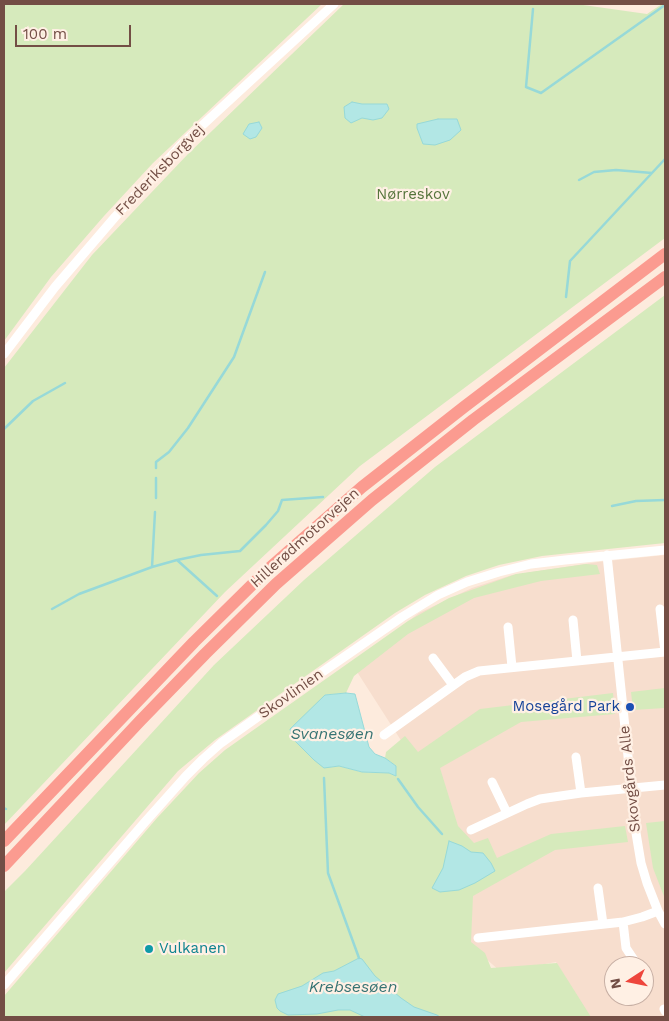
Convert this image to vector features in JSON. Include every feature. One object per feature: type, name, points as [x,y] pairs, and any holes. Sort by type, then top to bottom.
[{"type":"highway","name":"Hillerødmotorvejen","points":[[4,841],[194,642],[265,572],[370,481],[665,254]]},
{"type":"highway","name":"Hillerødmotorvejen","points":[[4,866],[146,714],[276,584],[372,500],[473,420],[665,277]]},
{"type":"street","name":"Frederiksborgvej","points":[[4,354],[55,287],[115,217],[182,144],[334,4]]},
{"type":"street","name":"Skovlinien","points":[[4,985],[186,776],[203,759],[221,743],[402,616],[438,595],[467,582],[499,572],[531,564],[665,550]]},
{"type":"street","name":"Skovgårds Alle","points":[[607,555],[636,833],[641,863],[647,883],[665,924]]},
{"type":"street","points":[[384,735],[453,685],[479,671],[665,652],[660,608]]},
{"type":"street","points":[[573,620],[577,661]]},
{"type":"street","points":[[508,626],[512,668]]},
{"type":"street","points":[[433,658],[453,685]]},
{"type":"street","points":[[576,757],[581,793]]},
{"type":"street","points":[[492,782],[508,813]]},
{"type":"street","points":[[471,830],[540,799],[665,785]]},
{"type":"street","points":[[598,888],[603,924]]},
{"type":"street","points":[[478,938],[623,922],[658,911]]},
{"type":"street","points":[[623,922],[626,948],[631,956]]},
{"type":"shaded area","points":[[665,555],[665,1017],[589,1017],[556,962],[501,972],[466,941],[453,834],[411,756],[352,664],[419,613],[472,588],[512,575],[598,562]]},
{"type":"green space","points":[[4,4],[322,4],[153,163],[51,277],[4,341]]},
{"type":"green space","name":"Nørreskov","points":[[344,4],[576,4],[647,14],[665,4],[665,238],[360,466],[225,592],[4,825],[4,368],[92,255],[188,154]]},
{"type":"green space","points":[[665,295],[665,543],[542,556],[499,565],[466,576],[425,595],[395,613],[215,740],[178,771],[4,973],[4,892],[214,665],[304,580],[435,467]]},
{"type":"green space","points":[[586,564],[597,565],[600,574],[541,581],[474,598],[408,634],[354,676],[346,693],[325,695],[324,767],[339,766],[362,772],[389,773],[396,776],[396,766],[385,758],[386,752],[405,736],[418,752],[480,709],[613,693],[615,714],[521,722],[440,768],[458,826],[474,843],[488,838],[497,858],[551,834],[625,826],[628,842],[555,850],[473,896],[471,942],[485,953],[491,968],[557,963],[591,1017],[4,1017],[4,996],[157,818],[199,773],[225,750],[408,621],[449,598],[516,574]]},
{"type":"green space","points":[[665,688],[665,708],[633,710],[631,692]]},
{"type":"green space","points":[[665,821],[665,899],[653,868],[646,823]]},
{"type":"water","points":[[352,102],[387,104],[389,109],[382,118],[373,120],[362,118],[351,123],[345,118],[344,107]]},
{"type":"water","points":[[438,119],[457,119],[461,130],[450,140],[435,145],[423,144],[417,124]]},
{"type":"water","points":[[259,122],[262,128],[256,137],[250,139],[243,134],[249,124]]},
{"type":"water","name":"Svanesøen","points":[[355,694],[369,747],[375,754],[396,766],[396,776],[389,773],[362,772],[339,766],[324,768],[292,738],[290,729],[325,695]]},
{"type":"water","points":[[449,841],[471,852],[483,853],[495,871],[459,890],[440,892],[432,888],[443,868]]},
{"type":"water","name":"Krebsesøen","points":[[359,958],[362,959],[375,976],[401,998],[414,1007],[440,1017],[365,1017],[350,1010],[288,1015],[277,1008],[275,1000],[278,994],[302,986],[323,973],[334,971]]},
{"type":"waterway","points":[[533,9],[526,87],[541,93],[665,5]]},
{"type":"waterway","points":[[566,297],[570,261],[665,159]]},
{"type":"waterway","points":[[579,180],[594,172],[616,170],[652,173]]},
{"type":"waterway","points":[[156,468],[156,462],[169,452],[188,428],[234,357],[265,272]]},
{"type":"waterway","points":[[4,429],[33,401],[65,383]]},
{"type":"waterway","points":[[156,478],[156,498]]},
{"type":"waterway","points":[[52,609],[79,594],[152,567],[201,555],[240,551],[278,511],[282,500],[323,497]]},
{"type":"waterway","points":[[612,506],[636,501],[665,500]]},
{"type":"waterway","points":[[152,567],[155,512]]},
{"type":"waterway","points":[[177,560],[217,596]]},
{"type":"waterway","points":[[324,778],[328,873],[359,958]]},
{"type":"waterway","points":[[398,779],[418,807],[442,834]]},
{"type":"place","name":"Mosegård Park","points":[[630,707]]},
{"type":"place","name":"Vulkanen","points":[[149,949]]}]
